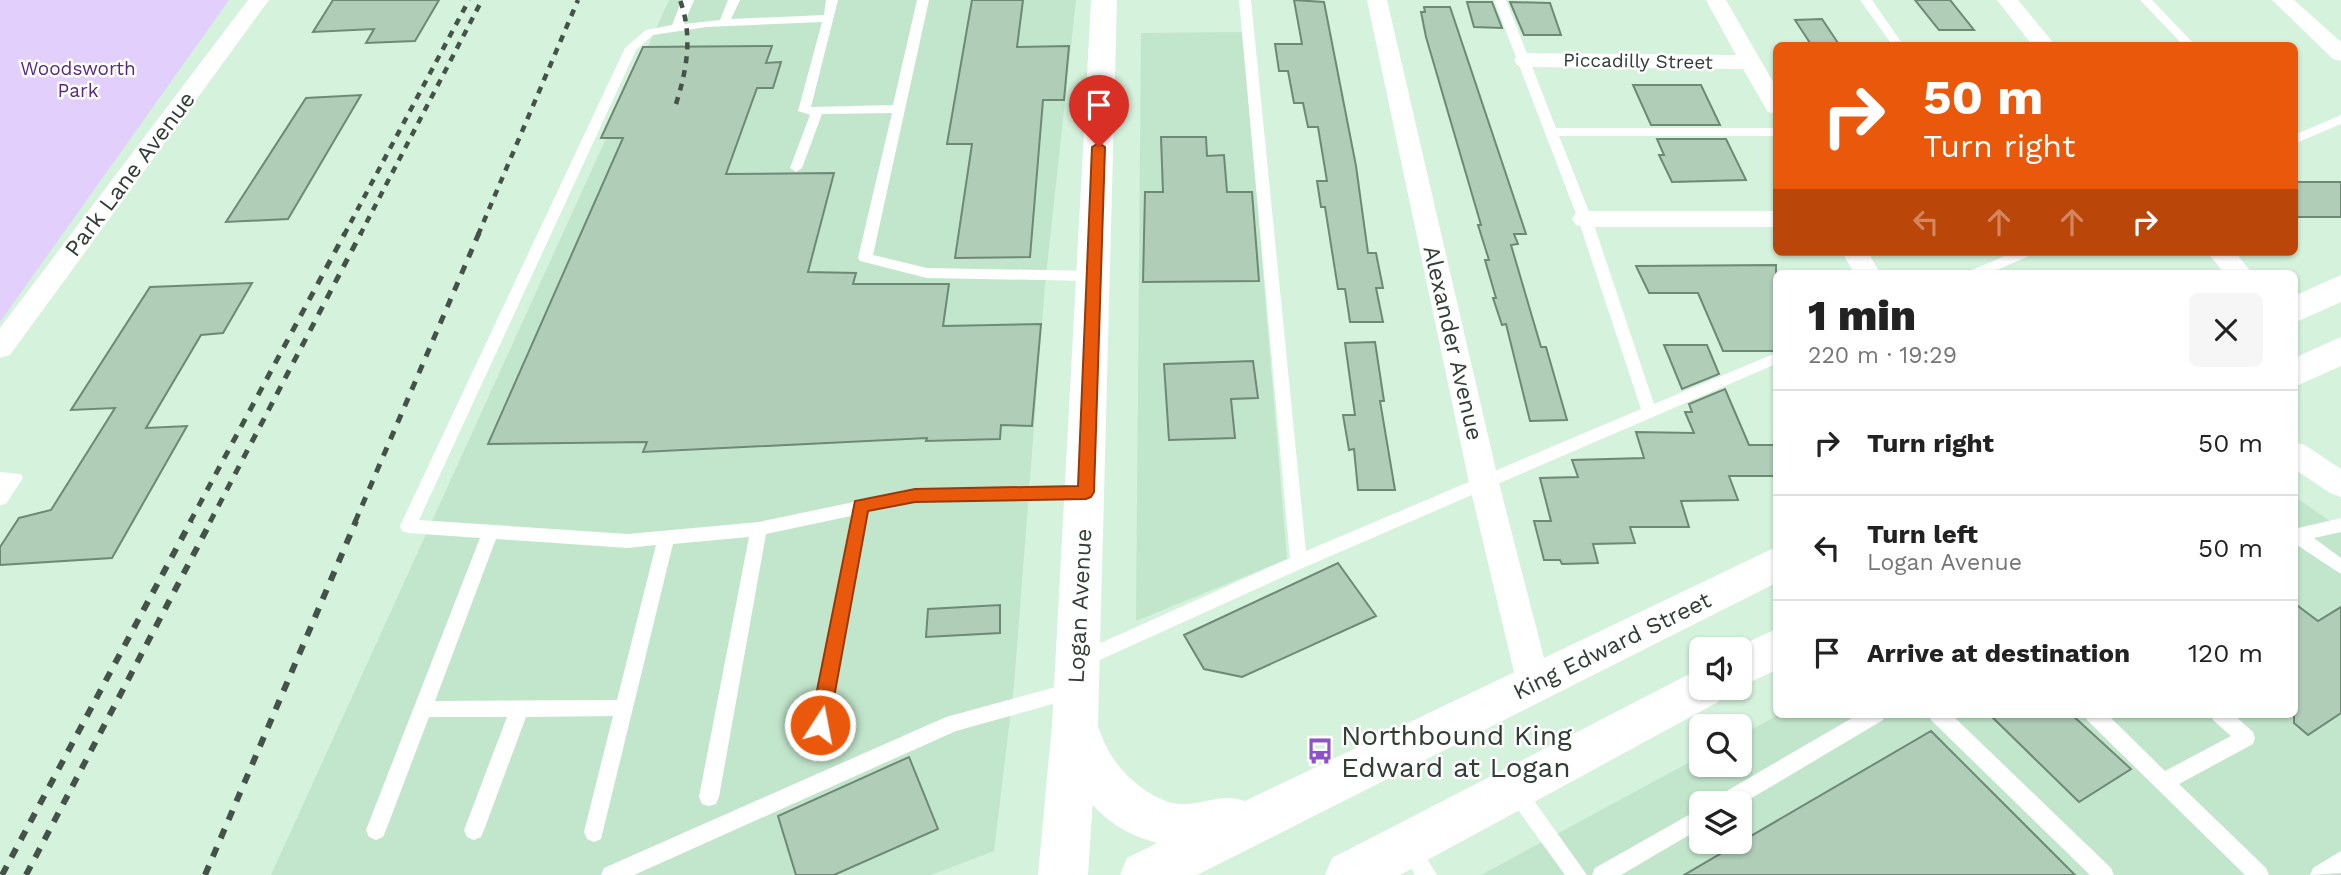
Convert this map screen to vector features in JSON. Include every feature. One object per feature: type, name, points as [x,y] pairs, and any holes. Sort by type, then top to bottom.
[{"type":"main road","name":"Logan Avenue","points":[[1063,875],[1086,492],[1104,0]]},
{"type":"main road","points":[[2298,309],[2341,287]]},
{"type":"main road","points":[[2298,372],[2341,350]]},
{"type":"main road","name":"King Edward Street","points":[[1145,875],[1773,566]]},
{"type":"main road","points":[[1752,661],[1773,650]]},
{"type":"main road","points":[[1076,692],[1093,769],[1113,793],[1142,816],[1184,828],[1273,812]]},
{"type":"main road","points":[[1350,875],[1417,860],[1514,788],[1689,695]]},
{"type":"street","name":"Park Lane Avenue","points":[[0,348],[259,0]]},
{"type":"street","name":"Alexander Avenue","points":[[1377,0],[1484,483],[1534,685]]},
{"type":"street","points":[[1716,0],[1773,101]]},
{"type":"street","points":[[2007,0],[2042,42]]},
{"type":"street","points":[[2282,0],[2341,54]]},
{"type":"street","name":"Piccadilly Street","points":[[1525,60],[1752,62]]},
{"type":"street","points":[[1585,219],[1773,219]]},
{"type":"street","points":[[2224,256],[2236,270]]},
{"type":"street","points":[[2298,456],[2341,485]]},
{"type":"lane","points":[[677,29],[688,0]]},
{"type":"lane","points":[[724,23],[734,0]]},
{"type":"lane","points":[[832,0],[804,111],[898,109]]},
{"type":"lane","points":[[923,0],[865,258],[928,273],[1093,276]]},
{"type":"lane","points":[[1245,0],[1299,562]]},
{"type":"lane","points":[[1500,0],[1585,219],[1649,411]]},
{"type":"lane","points":[[1866,0],[1896,42]]},
{"type":"lane","points":[[2146,0],[2187,42]]},
{"type":"lane","points":[[829,18],[724,23],[650,32],[631,48],[408,526],[628,541],[759,529],[915,495],[1086,492]]},
{"type":"lane","points":[[796,168],[817,111]]},
{"type":"lane","points":[[2298,138],[2341,119]]},
{"type":"lane","points":[[1552,132],[1773,132]]},
{"type":"lane","points":[[1984,270],[2017,256]]},
{"type":"lane","points":[[611,875],[953,723],[1076,692],[1299,562],[1773,359]]},
{"type":"lane","points":[[0,478],[15,478],[0,499]]},
{"type":"lane","points":[[815,753],[861,506]]},
{"type":"lane","points":[[2298,536],[2341,525]]},
{"type":"lane","points":[[709,797],[759,529]]},
{"type":"lane","points":[[376,830],[490,533]]},
{"type":"lane","points":[[2298,537],[2341,567]]},
{"type":"lane","points":[[594,832],[666,538]]},
{"type":"lane","points":[[474,830],[520,708]]},
{"type":"lane","points":[[424,709],[624,708]]},
{"type":"lane","points":[[1745,791],[1870,718]]},
{"type":"lane","points":[[1942,718],[2104,875]]},
{"type":"lane","points":[[2098,718],[2259,875]]},
{"type":"lane","points":[[2163,782],[2246,738],[2224,718]]},
{"type":"lane","points":[[1514,788],[1577,875]]},
{"type":"lane","points":[[1602,875],[1689,824]]},
{"type":"lane","points":[[2320,875],[2341,861]]},
{"type":"shaded area","points":[[669,0],[1076,0],[1045,285],[1014,685],[994,851],[931,875],[271,875]]},
{"type":"shaded area","points":[[1243,32],[1287,559],[1136,621],[1141,33]]},
{"type":"shaded area","points":[[2298,499],[2341,529],[2341,875],[1481,875],[1689,762],[1689,777],[1752,777],[1752,729],[1773,718],[2298,718]]},
{"type":"green space","name":"Woodsworth Park","points":[[0,0],[229,0],[0,322]]},
{"type":"building","points":[[333,0],[439,0],[415,41],[366,43],[374,29],[313,32]]},
{"type":"building","points":[[972,0],[1023,0],[1017,47],[1069,46],[1064,100],[1043,100],[1030,257],[955,258],[972,144],[947,144]]},
{"type":"building","points":[[1294,0],[1324,2],[1356,166],[1368,253],[1376,253],[1383,288],[1376,288],[1383,322],[1350,322],[1345,289],[1338,289],[1325,207],[1321,207],[1317,181],[1327,181],[1318,127],[1308,127],[1303,103],[1294,103],[1288,71],[1279,71],[1275,44],[1302,44]]},
{"type":"building","points":[[1915,0],[1950,0],[1974,30],[1939,30]]},
{"type":"building","points":[[1467,2],[1492,2],[1502,28],[1474,27]]},
{"type":"building","points":[[1510,2],[1550,3],[1561,35],[1524,35]]},
{"type":"building","points":[[1424,7],[1450,7],[1526,234],[1514,234],[1518,244],[1511,245],[1541,347],[1546,347],[1567,420],[1530,421],[1506,324],[1502,325],[1493,298],[1496,298],[1485,260],[1489,260],[1478,225],[1481,225],[1426,37],[1421,12],[1425,12]]},
{"type":"building","points":[[1822,19],[1837,42],[1809,42],[1795,20]]},
{"type":"building","points":[[772,46],[766,63],[781,62],[773,88],[757,88],[726,174],[834,173],[808,272],[856,273],[853,284],[949,284],[943,326],[1041,324],[1032,426],[1001,425],[1000,439],[926,441],[927,438],[643,452],[647,442],[488,444],[623,138],[601,138],[643,47]]},
{"type":"building","points":[[1633,85],[1701,85],[1720,125],[1651,125]]},
{"type":"building","points":[[361,95],[288,219],[226,222],[306,98]]},
{"type":"building","points":[[1161,137],[1206,137],[1207,156],[1224,155],[1227,192],[1252,192],[1259,281],[1143,282],[1145,192],[1163,192]]},
{"type":"building","points":[[1657,139],[1726,139],[1746,180],[1672,182],[1659,155],[1664,155]]},
{"type":"building","points":[[2298,182],[2341,182],[2341,217],[2298,217]]},
{"type":"building","points":[[1776,265],[1776,270],[1773,270],[1773,351],[1723,351],[1698,293],[1649,293],[1636,266]]},
{"type":"building","points":[[252,283],[223,333],[201,335],[146,428],[187,426],[112,558],[0,565],[0,547],[19,518],[51,510],[115,408],[71,410],[150,287]]},
{"type":"building","points":[[1375,342],[1384,401],[1380,401],[1395,490],[1358,490],[1354,449],[1349,450],[1343,415],[1355,415],[1345,343]]},
{"type":"building","points":[[1664,345],[1707,345],[1719,374],[1682,389]]},
{"type":"building","points":[[1253,361],[1258,398],[1231,399],[1235,438],[1169,440],[1164,364]]},
{"type":"building","points":[[1725,389],[1749,445],[1773,445],[1773,476],[1729,476],[1738,500],[1681,501],[1689,527],[1630,527],[1635,543],[1593,544],[1598,563],[1562,564],[1560,560],[1544,560],[1534,521],[1551,521],[1540,478],[1578,477],[1572,460],[1644,458],[1636,432],[1694,433],[1685,412],[1692,412],[1689,404]]},
{"type":"building","points":[[1338,563],[1376,616],[1242,677],[1204,669],[1184,635]]},
{"type":"building","points":[[1000,605],[1000,633],[926,637],[928,609]]},
{"type":"building","points":[[2298,606],[2318,621],[2341,607],[2341,713],[2308,735],[2294,723],[2294,718],[2298,718]]},
{"type":"building","points":[[1993,718],[2075,718],[2131,769],[2079,802]]},
{"type":"building","points":[[1931,731],[2075,875],[1684,875],[1720,854],[1752,854],[1752,835]]},
{"type":"building","points":[[909,757],[938,829],[834,875],[796,875],[778,816]]},
{"type":"railway","points":[[344,235],[469,0]]},
{"type":"railway","points":[[360,235],[482,0]]},
{"type":"railway","points":[[478,235],[578,0]]},
{"type":"railway","points":[[676,104],[687,52],[686,27],[680,0]]},
{"type":"railway","points":[[190,522],[345,233]]},
{"type":"railway","points":[[210,522],[361,233]]},
{"type":"railway","points":[[355,522],[479,233]]},
{"type":"railway","points":[[2,875],[191,521]]},
{"type":"railway","points":[[26,875],[211,521]]},
{"type":"railway","points":[[205,875],[356,521]]},
{"type":"place","name":"Northbound King Edward at Logan","points":[[1320,751]]},
{"type":"route","points":[[820,725],[861,506],[915,495],[1086,492],[1099,147]]}]
